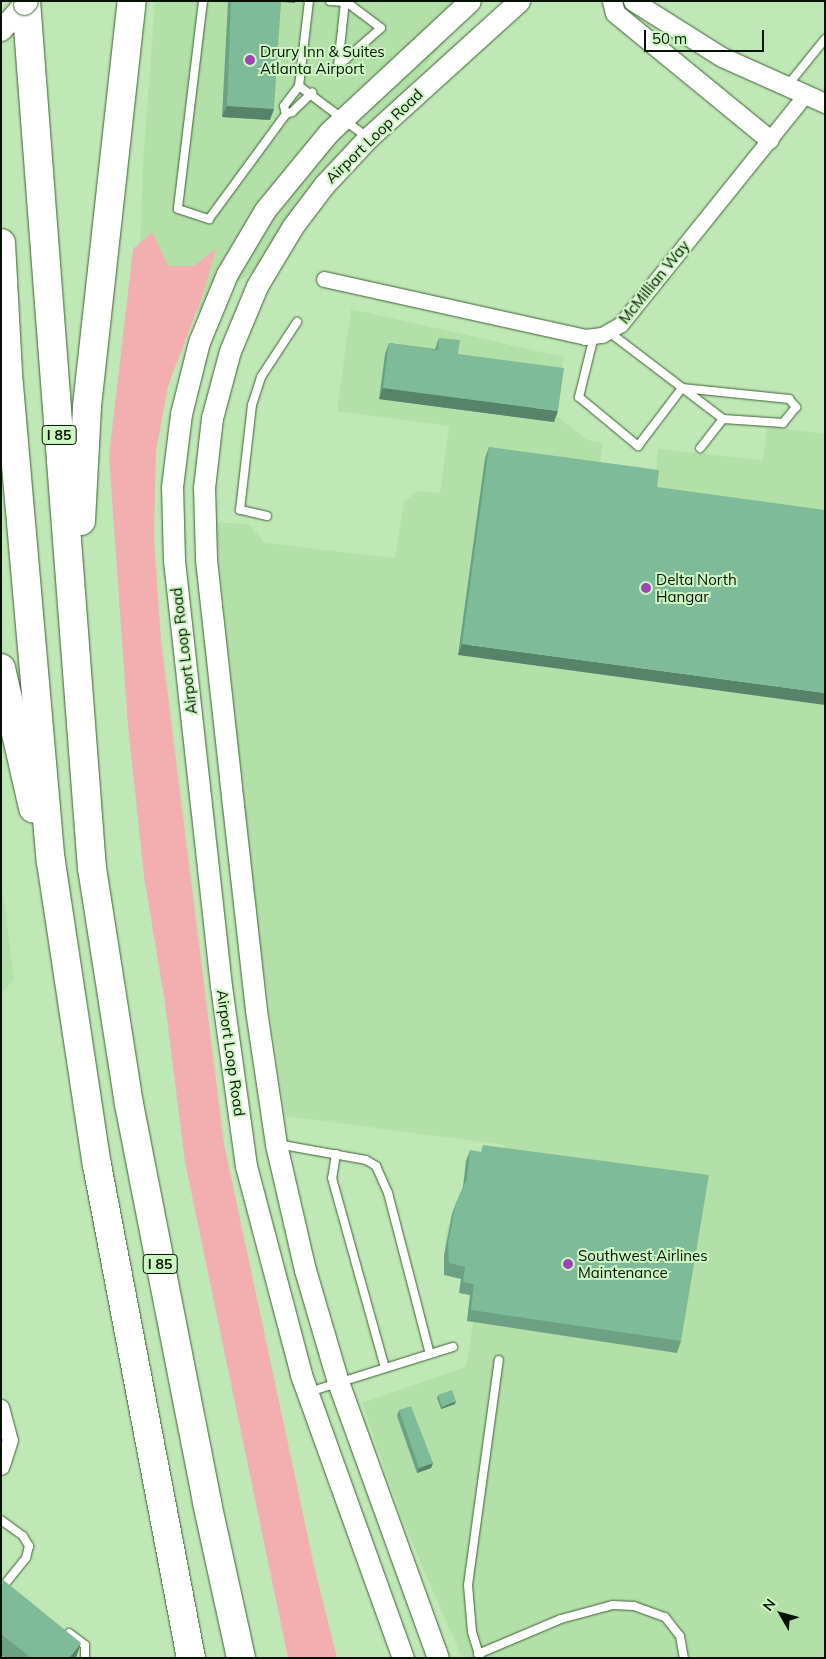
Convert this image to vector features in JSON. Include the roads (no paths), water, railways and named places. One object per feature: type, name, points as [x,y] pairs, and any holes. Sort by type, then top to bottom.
[{"type":"highway","name":"I 85","points":[[26,1],[92,868],[129,1104],[207,1503],[241,1658]]},
{"type":"highway","points":[[92,868],[104,814],[81,591],[81,504],[87,406],[132,1]]},
{"type":"highway","points":[[1,243],[8,374],[51,862],[97,1165],[187,1650]]},
{"type":"highway","points":[[1,668],[32,804],[51,862]]},
{"type":"main road","points":[[1,30],[26,1]]},
{"type":"main road","name":"Airport Loop Road","points":[[403,1658],[307,1393],[278,1296],[246,1166],[221,986],[174,561],[172,487],[181,414],[199,342],[227,274],[265,210],[298,166],[344,118],[470,1]]},
{"type":"main road","name":"Airport Loop Road","points":[[438,1658],[338,1382],[303,1261],[276,1144],[256,1010],[207,567],[204,488],[215,409],[230,351],[257,286],[293,226],[324,184],[368,138],[519,1]]},
{"type":"street","points":[[612,1],[614,13],[769,139]]},
{"type":"street","points":[[633,1],[722,57],[825,103]]},
{"type":"street","name":"McMillian Way","points":[[602,334],[628,316],[805,94]]},
{"type":"street","points":[[324,279],[585,337],[602,334]]},
{"type":"street","points":[[1,1407],[10,1440],[1,1467]]},
{"type":"lane","points":[[203,1],[178,209],[209,219],[286,114],[292,112],[312,93]]},
{"type":"lane","points":[[286,114],[284,106],[299,86],[309,1]]},
{"type":"lane","points":[[330,1],[345,2],[381,28],[338,66],[345,2]]},
{"type":"lane","points":[[786,87],[825,39]]},
{"type":"lane","points":[[299,86],[312,93],[368,138]]},
{"type":"lane","points":[[267,516],[240,510],[252,405],[261,377],[297,322]]},
{"type":"lane","points":[[682,388],[638,446],[579,397],[602,334],[682,388],[722,419],[783,423],[796,407],[789,399],[682,388]]},
{"type":"lane","points":[[700,448],[722,419]]},
{"type":"lane","points":[[276,1144],[366,1160],[376,1166],[382,1176],[430,1354]]},
{"type":"lane","points":[[336,1154],[332,1178],[385,1368]]},
{"type":"lane","points":[[307,1393],[453,1347]]},
{"type":"lane","points":[[499,1360],[469,1571],[469,1609],[479,1656],[561,1618],[592,1608],[620,1605],[652,1610],[665,1618],[680,1636],[684,1658]]},
{"type":"lane","points":[[1,1520],[23,1536],[28,1546],[26,1558],[3,1583],[12,1590]]},
{"type":"lane","points":[[63,1628],[85,1645],[85,1658]]},
{"type":"place","name":"Drury Inn & Suites Atlanta Airport","points":[[250,60]]},
{"type":"place","name":"Delta North Hangar","points":[[646,588]]},
{"type":"place","name":"Southwest Airlines Maintenance","points":[[568,1264]]}]
